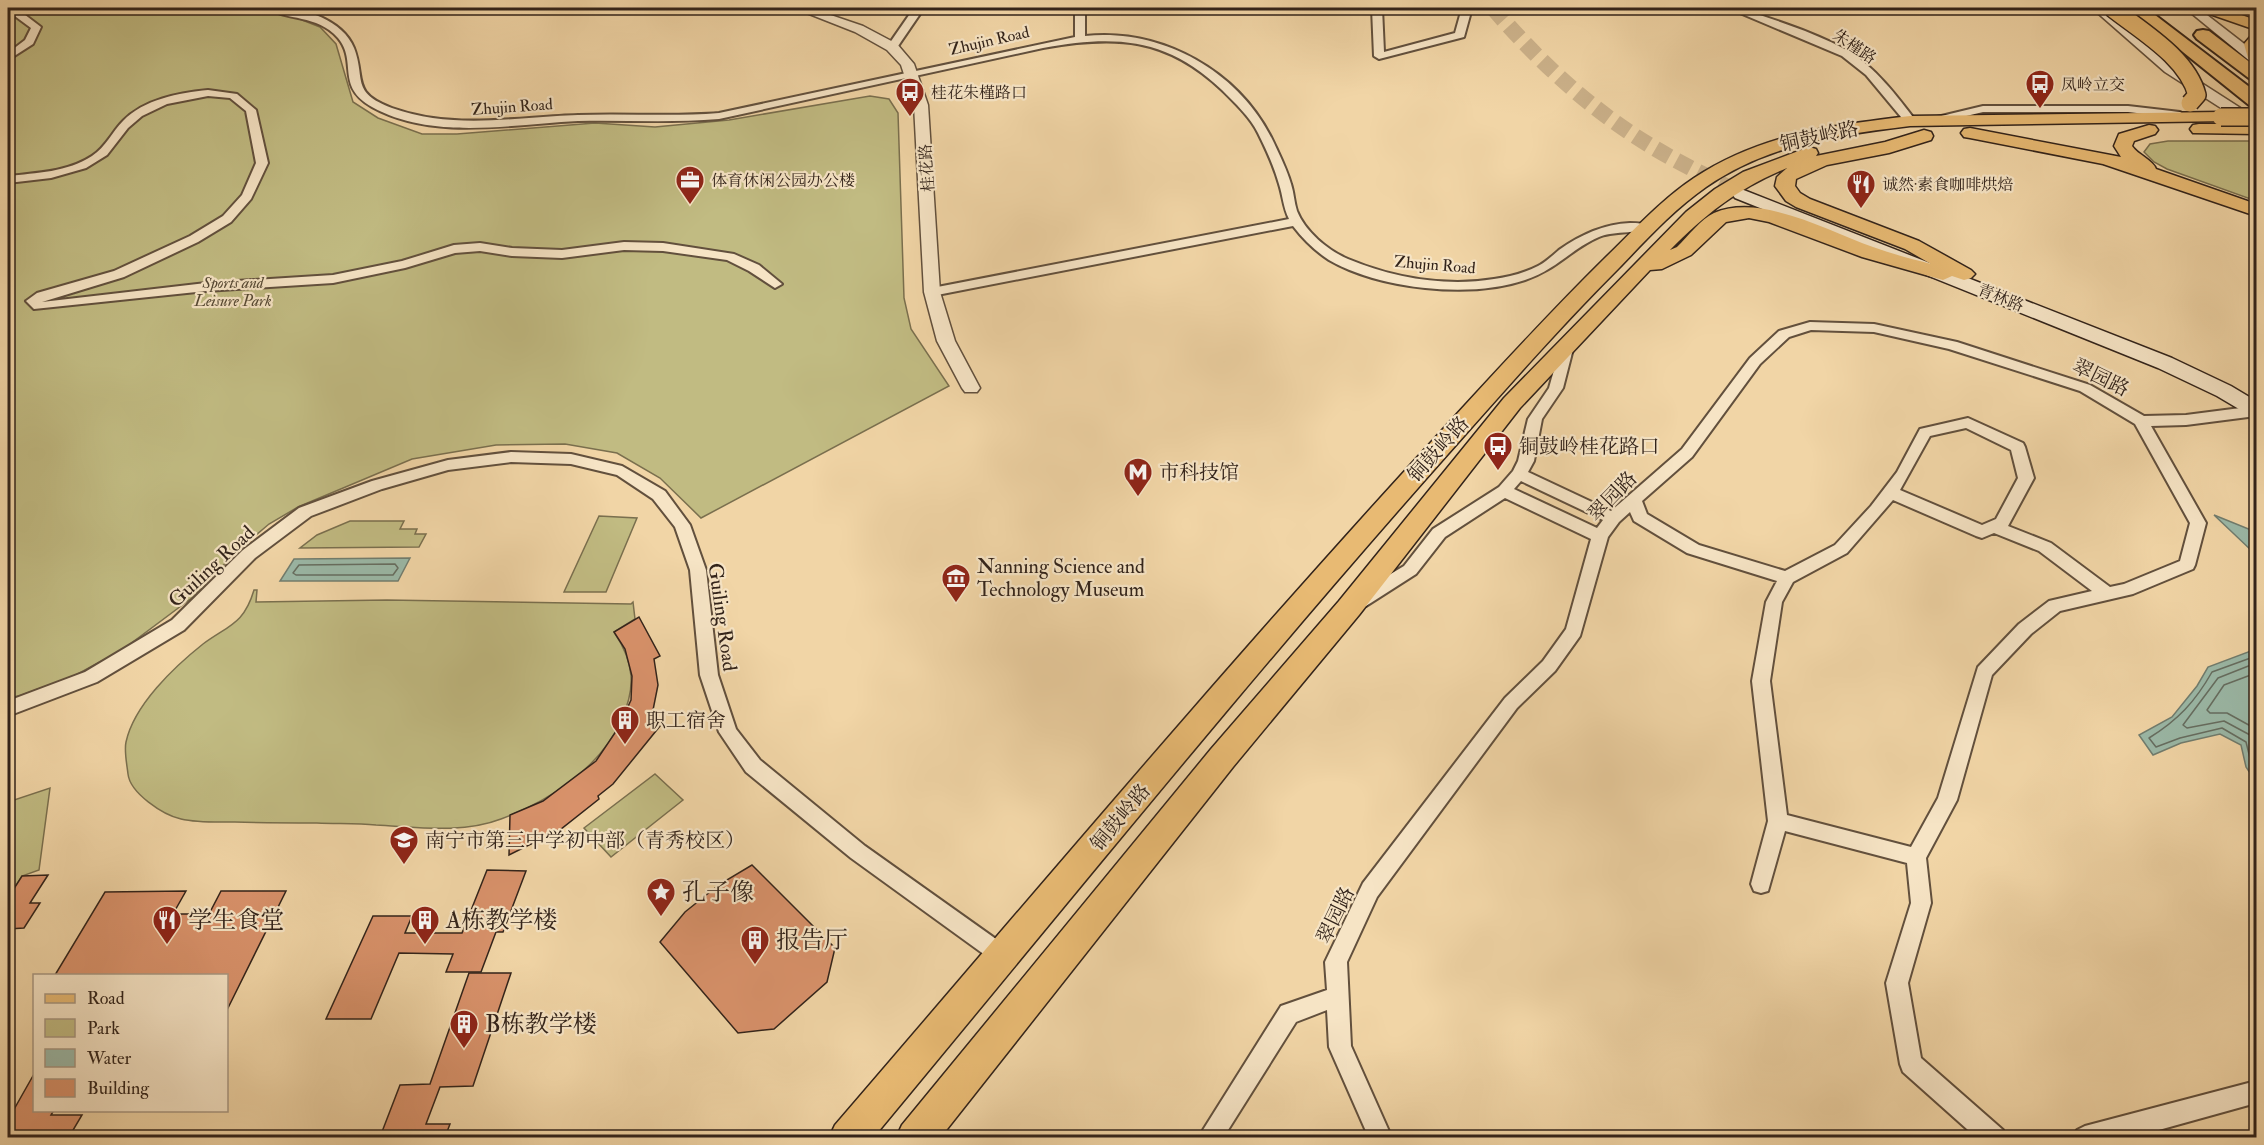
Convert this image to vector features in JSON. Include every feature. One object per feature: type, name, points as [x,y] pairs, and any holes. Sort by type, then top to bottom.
[{"type":"highway","points":[[2136,8],[2256,101]]},
{"type":"highway","points":[[2183,11],[2256,64]]},
{"type":"main road","points":[[2112,8],[2188,73],[2197,89],[2191,110]]},
{"type":"main road","points":[[2207,8],[2256,25]]},
{"type":"main road","points":[[2256,41],[2251,48],[2256,64]]},
{"type":"main road","name":"铜鼓岭路","points":[[915,1137],[1348,608],[1512,403],[1693,216],[1722,193],[1750,176],[1793,157],[1924,125],[1970,133],[2148,120],[2191,110],[2245,123]]},
{"type":"main road","name":"铜鼓岭路","points":[[849,1137],[1335,564],[1558,316],[1646,228],[1699,183],[1764,148],[1828,132],[1924,125],[2148,120],[2245,123]]},
{"type":"main road","points":[[2148,120],[2126,138],[2123,146],[2130,157],[2162,173],[2256,205]]},
{"type":"main road","points":[[1924,125],[1887,148],[1819,162],[1790,174],[1785,186],[1793,197],[1803,204],[1912,245],[1954,274]]},
{"type":"main road","points":[[1970,133],[2107,159],[2256,210]]},
{"type":"main road","name":"青林路","points":[[1745,191],[1954,274],[2165,363],[2224,391],[2256,410]]},
{"type":"main road","points":[[1635,275],[1684,251],[1719,218],[1740,212],[1766,215],[1869,253],[1954,274]]},
{"type":"main road","name":"青林路","points":[[1954,274],[2152,346],[2191,362],[2256,396]]},
{"type":"main road","points":[[1119,819],[1155,841]]},
{"type":"street","points":[[8,57],[29,42],[36,27],[10,8]]},
{"type":"street","name":"Zhujin Road","points":[[273,8],[315,18],[333,26],[347,40],[352,57],[353,81],[364,97],[384,110],[450,126],[492,126],[567,119],[685,119],[719,116],[1033,47],[1080,39],[1116,37],[1153,44],[1193,61],[1230,90],[1261,128],[1285,182],[1292,212],[1308,237],[1340,260],[1396,280],[1482,284],[1516,279],[1541,270],[1595,233],[1625,226],[1646,228]]},
{"type":"street","name":"桂花路","points":[[800,8],[859,29],[892,47],[907,64],[921,105],[932,292],[946,341],[971,388]]},
{"type":"street","points":[[892,47],[919,8]]},
{"type":"street","points":[[1080,8],[1080,39]]},
{"type":"street","points":[[1377,8],[1379,56],[1460,35],[1467,8]]},
{"type":"street","name":"朱槿路","points":[[1733,8],[1819,41],[1846,54],[1870,73],[1924,125]]},
{"type":"street","points":[[2098,8],[2170,69],[2245,123]]},
{"type":"street","points":[[8,179],[72,170],[94,161],[109,149],[128,122],[142,111],[192,94],[209,93],[234,96],[251,110],[262,164],[248,196],[227,219],[194,239],[119,274],[42,296],[33,302],[39,306],[206,288],[333,279],[405,264],[454,249],[480,247],[512,252],[562,254],[624,246],[663,247],[730,257],[754,268],[776,284]]},
{"type":"street","points":[[932,292],[1298,221]]},
{"type":"street","name":"翠园路","points":[[1381,1137],[1341,1047],[1336,962],[1370,890],[1511,703],[1549,666],[1574,631],[1600,536],[1613,518],[1687,453],[1755,361],[1784,334],[1810,326],[1874,328],[1952,345],[2085,388],[2142,422],[2186,420],[2256,410]]},
{"type":"street","points":[[1348,608],[1410,570],[1438,533],[1504,491],[1519,474],[1526,461],[1535,419],[1556,388],[1567,345]]},
{"type":"street","points":[[1995,1137],[1911,1064],[1897,983],[1921,903],[1916,857],[1947,800],[1984,672],[2025,629],[2055,606],[2127,590],[2187,565],[2198,523],[2142,422]]},
{"type":"street","points":[[1761,884],[1778,821],[1761,681],[1774,602],[1787,578],[1841,549],[1877,510],[1890,492],[1903,474],[1925,432],[1968,423],[2018,447],[2026,478],[2002,523],[1982,532],[1890,492]]},
{"type":"street","name":"Guiling Road","points":[[8,709],[91,677],[178,625],[249,554],[304,512],[377,485],[448,465],[511,457],[571,459],[622,471],[659,495],[682,525],[698,570],[709,675],[728,732],[753,765],[858,852],[1003,956]]},
{"type":"street","points":[[1519,474],[1613,518]]},
{"type":"street","points":[[1504,491],[1600,536]]},
{"type":"street","points":[[1634,500],[1640,517],[1693,549],[1787,578]]},
{"type":"street","points":[[1993,527],[2046,547],[2108,595]]},
{"type":"street","points":[[1778,821],[1916,857]]},
{"type":"street","points":[[1209,1137],[1289,1014],[1338,996]]},
{"type":"street","points":[[2085,1137],[2256,1092]]},
{"type":"green space","name":"Sports and Leisure Park","points":[[8,8],[250,8],[292,16],[320,27],[336,44],[353,102],[378,118],[422,134],[457,134],[595,123],[655,127],[729,120],[870,96],[889,99],[898,113],[904,298],[911,329],[949,386],[701,518],[660,478],[617,453],[565,444],[496,445],[412,459],[298,507],[269,524],[235,553],[193,597],[122,650],[74,676],[8,698]]},
{"type":"green space","points":[[2168,141],[2256,141],[2256,201],[2167,169],[2154,162],[2144,152],[2150,144]]},
{"type":"green space","points":[[599,516],[637,518],[606,592],[564,592]]},
{"type":"green space","points":[[350,521],[404,521],[400,529],[417,529],[415,534],[426,534],[419,547],[300,548],[317,535]]},
{"type":"green space","points":[[254,590],[257,590],[256,602],[387,600],[631,604],[633,602],[635,619],[614,632],[626,654],[631,676],[626,709],[600,754],[571,781],[537,803],[486,824],[439,828],[354,824],[201,822],[174,817],[141,796],[130,781],[125,750],[130,728],[146,701],[168,675],[203,644],[228,628],[240,617]]},
{"type":"green space","points":[[655,774],[683,800],[611,857],[584,828]]},
{"type":"green space","points":[[50,788],[39,870],[22,876],[8,898],[8,802]]},
{"type":"water","points":[[2214,515],[2256,532],[2256,555],[2253,552]]},
{"type":"water","points":[[410,558],[398,581],[280,581],[294,559]]},
{"type":"water","points":[[2256,649],[2256,782],[2246,767],[2241,745],[2220,734],[2181,743],[2153,755],[2139,735],[2172,717],[2197,686],[2208,667]]},
{"type":"building","name":"职工宿舍","points":[[639,617],[660,656],[654,659],[658,685],[650,725],[660,726],[613,784],[598,796],[599,799],[561,829],[509,855],[510,815],[543,801],[596,761],[617,730],[631,700],[632,676],[625,649],[614,632]]},
{"type":"building","name":"报告厅","points":[[752,865],[835,948],[827,982],[774,1029],[738,1033],[660,942],[685,912],[720,884]]},
{"type":"building","name":"A栋教学楼","points":[[487,870],[526,871],[503,932],[496,932],[481,972],[446,972],[453,954],[399,953],[371,1019],[326,1019],[373,916],[412,916],[405,933],[462,933]]},
{"type":"building","points":[[48,875],[30,903],[40,903],[24,928],[8,929],[8,898],[22,876]]},
{"type":"building","name":"学生食堂","points":[[186,891],[173,914],[209,914],[221,891],[286,891],[228,1008],[228,974],[56,974],[105,892]]},
{"type":"building","name":"B栋教学楼","points":[[469,973],[511,973],[473,1086],[440,1087],[426,1124],[450,1124],[445,1137],[380,1137],[400,1085],[430,1084]]},
{"type":"building","points":[[33,1076],[33,1112],[53,1112],[51,1115],[82,1115],[69,1137],[8,1137],[8,1120]]},
{"type":"tunnel","points":[[1493,8],[1529,48],[1589,103],[1633,135],[1666,155],[1741,194]]},
{"type":"place","name":"凤岭立交","points":[[2040,110]]},
{"type":"place","name":"桂花朱槿路口","points":[[910,118]]},
{"type":"place","name":"体育休闲公园办公楼","points":[[690,206]]},
{"type":"place","name":"诚然·素食咖啡烘焙","points":[[1861,210]]},
{"type":"place","name":"铜鼓岭桂花路口","points":[[1498,472]]},
{"type":"place","name":"市科技馆","points":[[1138,498]]},
{"type":"place","name":"Nanning Science and Technology Museum","points":[[956,604]]},
{"type":"place","name":"职工宿舍","points":[[625,746]]},
{"type":"place","name":"南宁市第三中学初中部（青秀校区）","points":[[404,866]]},
{"type":"place","name":"孔子像","points":[[661,918]]},
{"type":"place","name":"学生食堂","points":[[167,946]]},
{"type":"place","name":"A栋教学楼","points":[[425,946]]},
{"type":"place","name":"报告厅","points":[[755,966]]},
{"type":"place","name":"B栋教学楼","points":[[464,1050]]}]
